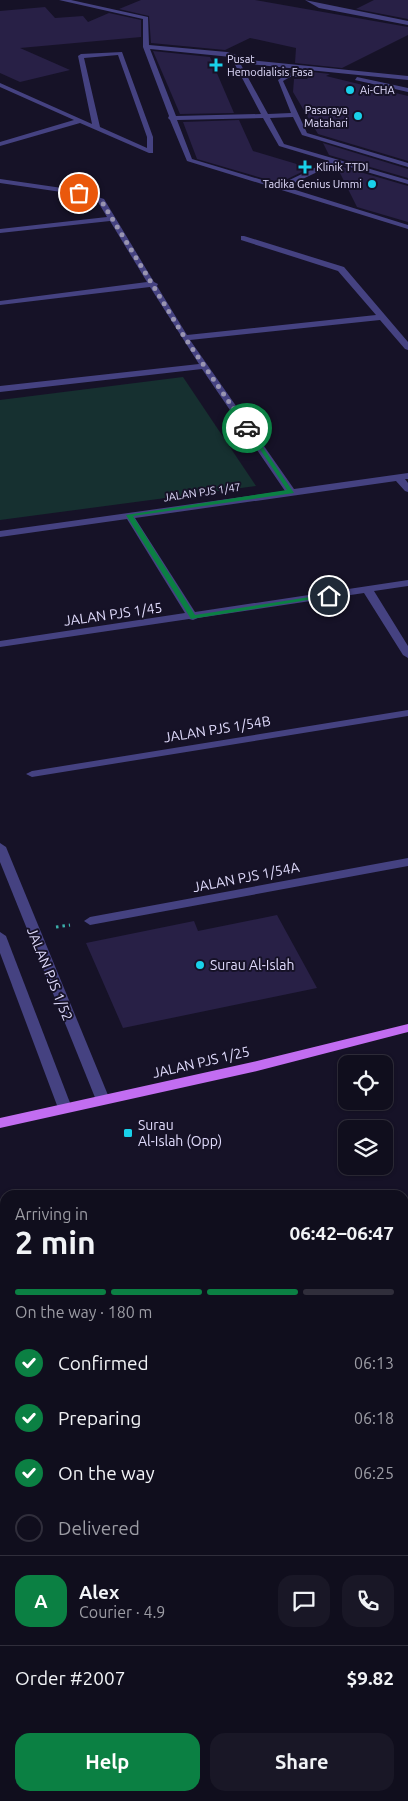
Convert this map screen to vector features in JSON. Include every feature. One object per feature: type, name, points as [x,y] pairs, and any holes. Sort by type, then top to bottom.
[{"type":"main road","name":"JALAN PJS 1/25","points":[[0,1123],[257,1066],[407,1029]]},
{"type":"street","points":[[62,0],[146,18],[146,47],[171,118],[189,160],[408,227]]},
{"type":"street","points":[[308,0],[319,6],[408,23]]},
{"type":"street","points":[[146,47],[234,56],[263,115],[281,145],[408,182]]},
{"type":"street","points":[[0,85],[80,121],[98,129],[150,152],[150,137],[120,53],[81,56],[98,129]]},
{"type":"street","points":[[236,61],[408,78]]},
{"type":"street","points":[[408,90],[360,80],[298,74],[288,75],[280,81],[294,116],[308,137],[408,165]]},
{"type":"street","points":[[171,118],[263,115],[294,116]]},
{"type":"street","points":[[0,144],[80,121]]},
{"type":"street","points":[[279,188],[335,161]]},
{"type":"street","points":[[0,181],[76,192],[102,202],[111,219],[154,284],[185,338],[291,492]]},
{"type":"street","points":[[0,231],[111,219]]},
{"type":"street","points":[[244,238],[341,269],[408,346]]},
{"type":"street","points":[[0,303],[154,284]]},
{"type":"street","points":[[185,338],[382,317]]},
{"type":"street","points":[[0,389],[204,366]]},
{"type":"street","points":[[403,476],[408,489]]},
{"type":"street","name":"JALAN PJS 1/47","points":[[0,534],[403,476]]},
{"type":"street","points":[[129,515],[193,617]]},
{"type":"street","name":"JALAN PJS 1/45","points":[[0,644],[193,617],[408,583]]},
{"type":"street","points":[[368,590],[408,655]]},
{"type":"street","name":"JALAN PJS 1/54B","points":[[32,774],[408,713]]},
{"type":"street","name":"JALAN PJS 1/52","points":[[0,847],[103,1100]]},
{"type":"street","name":"JALAN PJS 1/54A","points":[[90,921],[408,862]]},
{"type":"street","points":[[0,936],[65,1108]]},
{"type":"green space","points":[[183,377],[256,486],[0,520],[0,400]]},
{"type":"building","points":[[141,0],[255,0],[408,27],[408,35],[342,68],[295,63],[296,48],[250,38],[225,50],[151,43],[149,16],[119,9]]},
{"type":"building","points":[[374,0],[408,0],[408,19],[356,9]]},
{"type":"building","points":[[45,7],[55,18],[83,16],[88,22],[109,13],[141,20],[141,37],[20,48],[70,70],[20,82],[0,73],[0,11]]},
{"type":"building","points":[[153,51],[210,57],[234,113],[180,114]]},
{"type":"building","name":"Pasaraya Matahari","points":[[295,70],[330,74],[326,76],[408,96],[408,161],[318,134],[293,92],[294,79],[307,79],[311,74]]},
{"type":"building","points":[[239,120],[253,151],[310,168],[279,183],[197,159],[183,122]]},
{"type":"building","points":[[323,143],[408,169],[408,178],[329,155]]},
{"type":"building","points":[[336,165],[408,186],[408,222],[357,207]]},
{"type":"building","name":"Surau Al-Islah","points":[[277,915],[317,988],[123,1028],[86,943],[194,921],[198,931]]},
{"type":"way so far","points":[[79,193],[102,202],[111,219],[154,284],[185,338],[247,428]]},
{"type":"place","name":"Pusat Hemodialisis Fasa","points":[[216,65]]},
{"type":"place","name":"Ai-CHA","points":[[350,90]]},
{"type":"place","name":"Pasaraya Matahari","points":[[358,116]]},
{"type":"place","name":"Klinik TTDI","points":[[305,167]]},
{"type":"place","name":"Tadika Genius Ummi","points":[[372,184]]},
{"type":"place","name":"Surau Al-Islah","points":[[200,965]]},
{"type":"place","name":"Surau Al-Islah (Opp)","points":[[128,1133]]},
{"type":"route","points":[[247,428],[291,492],[129,515],[193,617],[329,596]]}]
